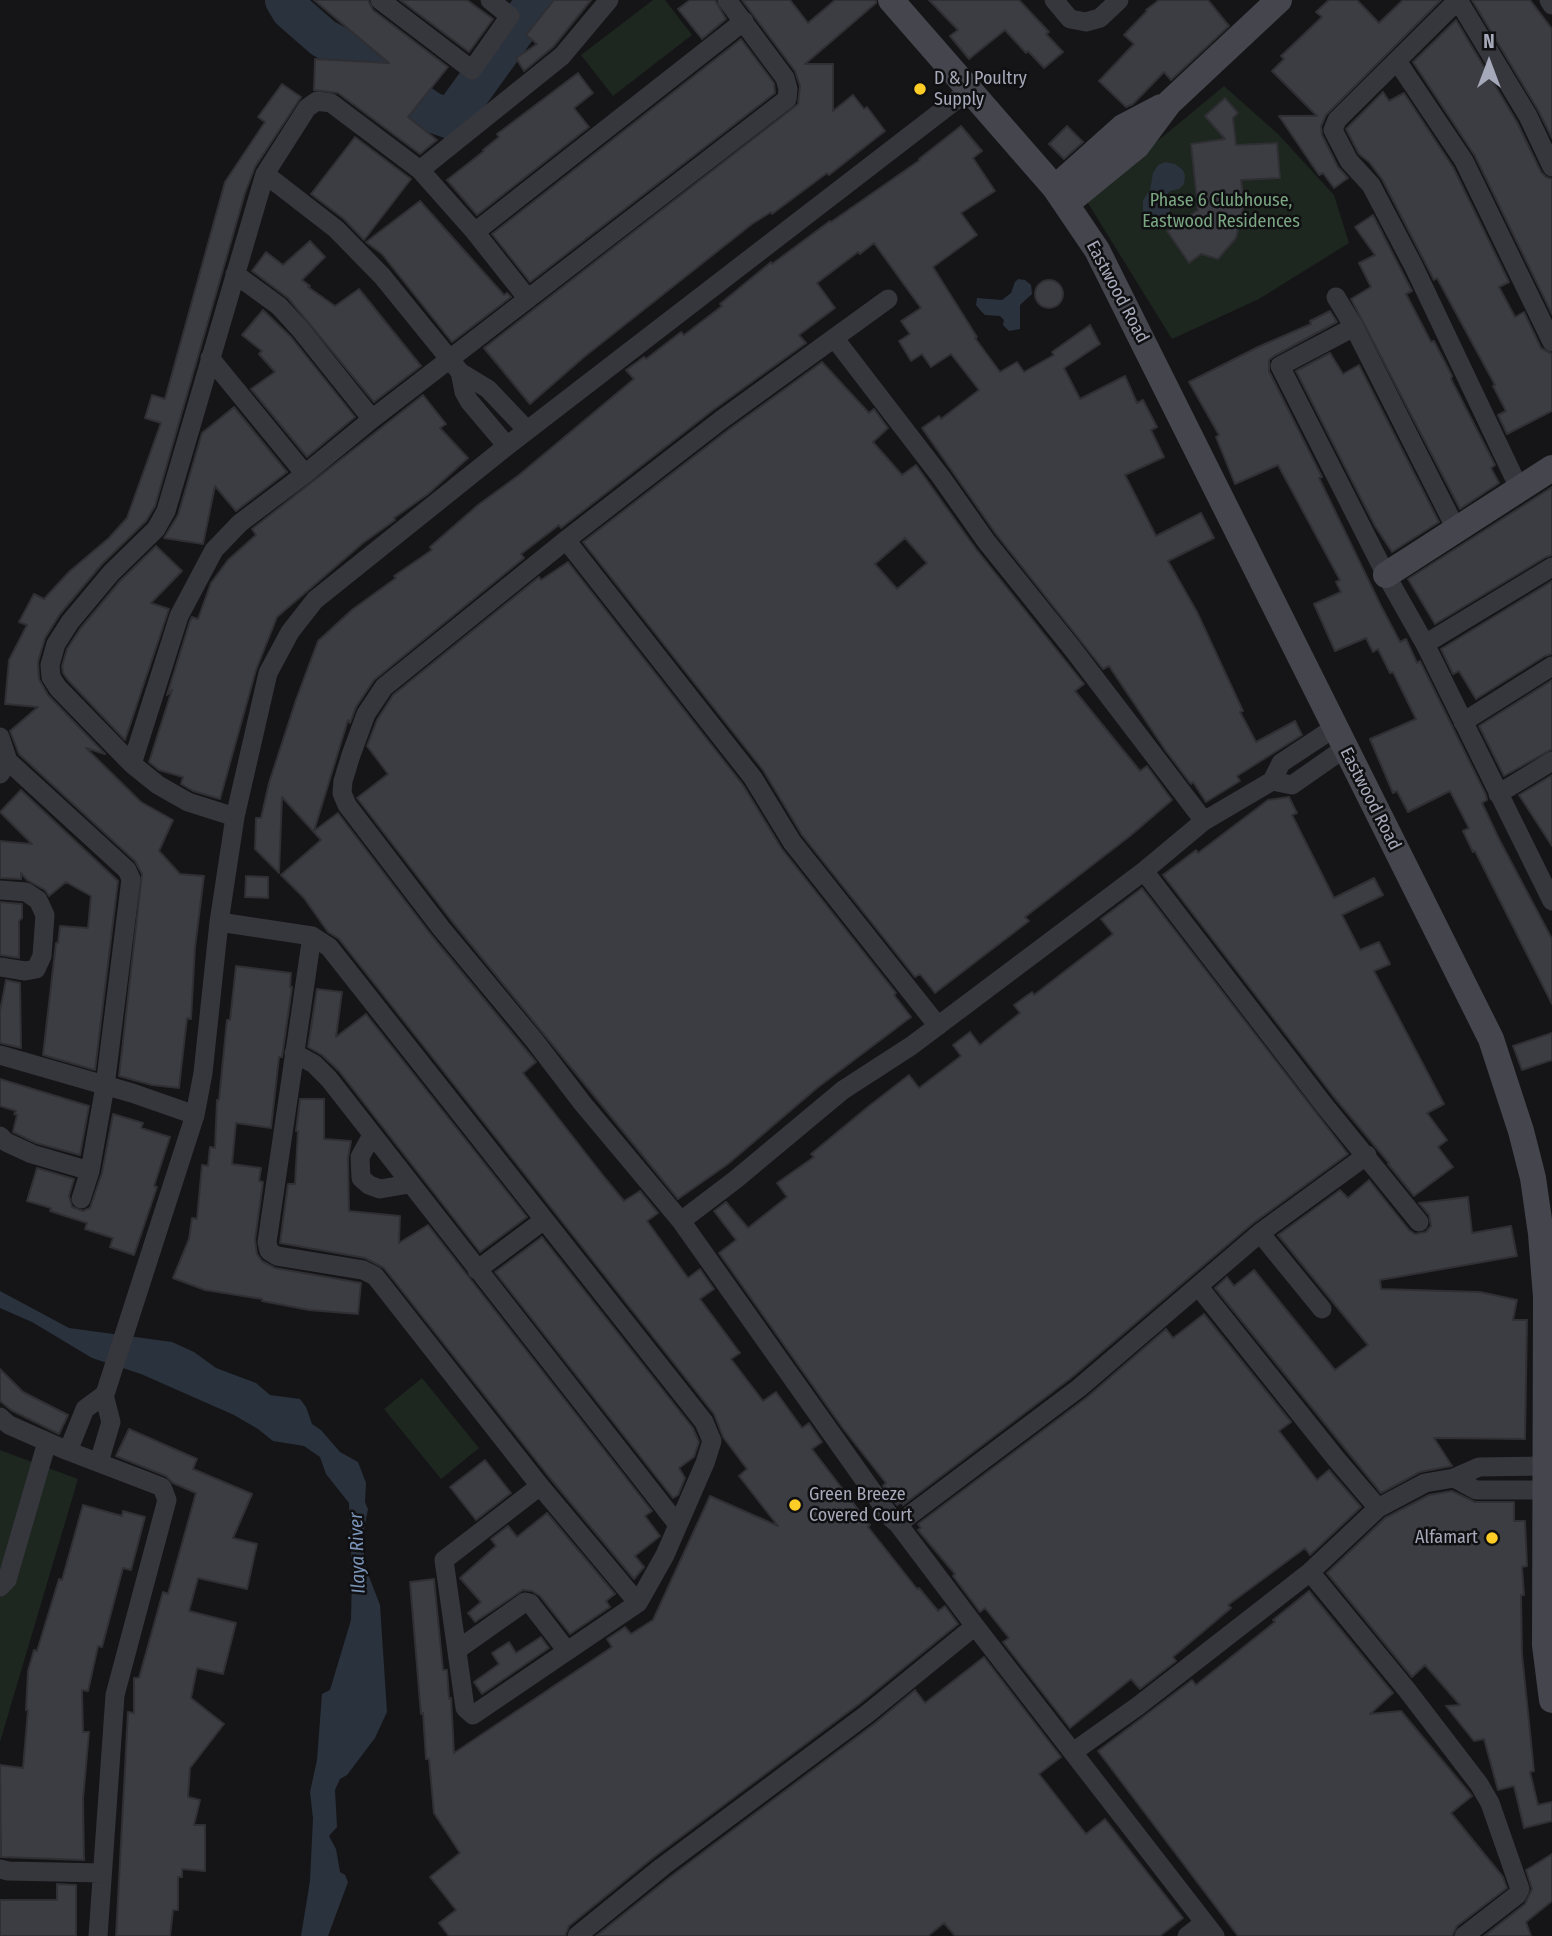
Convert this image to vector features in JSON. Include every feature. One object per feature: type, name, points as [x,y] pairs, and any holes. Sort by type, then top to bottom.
[{"type":"main road","name":"Eastwood Road","points":[[891,0],[1061,196],[1097,250],[1491,1040],[1521,1131],[1534,1190],[1546,1297],[1545,1645],[1552,1700]]},
{"type":"main road","points":[[1061,196],[1137,146],[1169,103],[1279,0]]},
{"type":"main road","points":[[1386,575],[1552,468]]},
{"type":"street","points":[[380,0],[472,70],[510,16],[490,0]]},
{"type":"street","points":[[420,170],[562,56],[609,0]]},
{"type":"street","points":[[132,764],[180,616],[214,550],[240,523],[372,419],[456,366],[528,299],[786,99],[788,89],[785,78],[727,0]]},
{"type":"street","points":[[1054,0],[1070,19],[1086,22],[1100,18],[1119,0]]},
{"type":"street","points":[[1519,488],[1414,267],[1371,185],[1349,161],[1333,130],[1337,120],[1458,0],[1528,116],[1552,167]]},
{"type":"street","points":[[1549,0],[1552,5]]},
{"type":"street","points":[[475,232],[744,21]]},
{"type":"street","points":[[1398,61],[1464,161],[1552,342]]},
{"type":"street","points":[[99,1461],[111,1422],[106,1390],[144,1281],[195,1115],[203,1073],[219,922],[235,817],[268,673],[289,632],[315,600],[527,430],[969,90]]},
{"type":"street","points":[[235,817],[188,802],[158,785],[132,764],[58,688],[51,677],[50,666],[57,644],[70,622],[111,573],[156,529],[166,511],[265,174],[307,108],[317,101],[331,103],[420,170],[475,232],[528,299]]},
{"type":"street","points":[[265,174],[335,229],[382,276],[456,366],[488,389],[527,430]]},
{"type":"street","points":[[235,275],[279,306],[372,419]]},
{"type":"street","points":[[1336,297],[1354,327],[1456,530]]},
{"type":"street","points":[[888,299],[721,421],[566,540],[384,687],[366,713],[343,781],[342,793],[347,805],[441,928],[681,1221],[891,1519],[898,1524],[1210,1929],[1187,1936]]},
{"type":"street","points":[[1354,327],[1280,366],[1386,575],[1425,644],[1498,794],[1544,864],[1552,901]]},
{"type":"street","points":[[835,339],[942,477],[986,541],[1072,648],[1204,821]]},
{"type":"street","points":[[210,358],[305,474]]},
{"type":"street","points":[[456,366],[469,401],[507,446]]},
{"type":"street","points":[[566,540],[753,778],[792,842],[938,1026]]},
{"type":"street","points":[[1425,644],[1552,567]]},
{"type":"street","points":[[1463,722],[1552,666]]},
{"type":"street","points":[[0,737],[4,768],[127,870],[131,879],[105,1086],[90,1171],[81,1199]]},
{"type":"street","points":[[681,1221],[843,1090],[938,1026],[1144,871],[1204,821],[1272,781],[1281,763],[1339,738]]},
{"type":"street","points":[[1498,794],[1552,761]]},
{"type":"street","points":[[1144,871],[1419,1222]]},
{"type":"street","points":[[0,890],[26,892],[38,900],[45,915],[43,956],[36,968],[25,971],[0,967]]},
{"type":"street","points":[[219,922],[312,936],[329,947],[704,1422],[712,1441],[678,1525],[650,1585],[638,1603],[473,1715],[465,1708],[444,1560],[540,1486]]},
{"type":"street","points":[[312,936],[267,1242],[269,1251],[276,1256],[363,1270],[375,1276],[540,1486],[638,1603]]},
{"type":"street","points":[[294,1053],[314,1064],[329,1079],[678,1525]]},
{"type":"street","points":[[0,1055],[195,1115]]},
{"type":"street","points":[[372,1135],[360,1157],[361,1178],[380,1189],[409,1184]]},
{"type":"street","points":[[0,1136],[6,1142],[32,1154],[90,1171]]},
{"type":"street","points":[[898,1524],[1079,1388],[1260,1233],[1367,1155]]},
{"type":"street","points":[[477,1270],[544,1220]]},
{"type":"street","points":[[1260,1233],[1322,1308]]},
{"type":"street","points":[[1198,1286],[1378,1508]]},
{"type":"street","points":[[68,1451],[85,1409],[106,1390]]},
{"type":"street","points":[[0,1418],[9,1425],[68,1451],[162,1487],[167,1500],[116,1695],[98,1936]]},
{"type":"street","points":[[0,1587],[7,1580],[47,1442]]},
{"type":"street","points":[[1073,1752],[1138,1706],[1310,1572],[1378,1508],[1425,1483],[1454,1478],[1479,1467],[1547,1494]]},
{"type":"street","points":[[1310,1572],[1407,1689],[1479,1784],[1490,1803],[1520,1889],[1517,1895],[1464,1936]]},
{"type":"street","points":[[457,1650],[525,1602],[530,1603],[568,1651]]},
{"type":"street","points":[[577,1936],[662,1867],[867,1714],[975,1626]]},
{"type":"street","points":[[0,1869],[102,1873]]},
{"type":"green space","points":[[653,0],[665,0],[692,35],[613,96],[581,55]]},
{"type":"green space","name":"Phase 6 Clubhouse, Eastwood Residences","points":[[1224,86],[1278,134],[1334,195],[1349,243],[1259,299],[1172,339],[1086,200]]},
{"type":"green space","points":[[422,1378],[479,1448],[441,1479],[384,1409]]},
{"type":"green space","points":[[0,1450],[78,1479],[0,1742]]},
{"type":"water","points":[[1165,162],[1175,164],[1183,170],[1184,184],[1167,194],[1165,200],[1171,205],[1168,216],[1150,218],[1143,212],[1143,200],[1150,190],[1153,173],[1158,165]]},
{"type":"water","points":[[1018,279],[1031,285],[1032,294],[1020,305],[1020,329],[1009,331],[1000,316],[985,315],[980,310],[976,305],[977,298],[1002,300],[1011,293]]},
{"type":"water","name":"Ilaya River","points":[[0,1291],[69,1328],[172,1342],[194,1352],[216,1368],[256,1383],[270,1395],[300,1399],[312,1424],[321,1430],[340,1452],[358,1462],[366,1483],[365,1502],[368,1509],[363,1534],[365,1566],[380,1605],[387,1712],[375,1738],[347,1775],[340,1779],[335,1790],[337,1827],[329,1836],[336,1849],[340,1872],[348,1882],[328,1936],[301,1936],[310,1881],[313,1818],[310,1792],[317,1760],[322,1694],[330,1690],[351,1620],[349,1503],[326,1474],[320,1457],[304,1446],[273,1441],[234,1415],[141,1374],[92,1358],[32,1322],[0,1308]]},
{"type":"building","points":[[314,0],[368,0],[373,10],[448,67],[408,117],[437,140],[420,154],[338,93],[314,90],[315,59],[389,63]]},
{"type":"building","points":[[400,0],[467,0],[493,19],[469,52]]},
{"type":"building","points":[[554,0],[591,0],[553,47],[524,71],[516,58],[537,44],[526,35]]},
{"type":"building","points":[[690,0],[715,0],[726,19],[702,39],[678,9]]},
{"type":"building","points":[[742,0],[790,0],[808,23],[835,0],[876,0],[876,3],[805,64],[833,64],[833,111],[853,95],[864,109],[867,107],[885,131],[829,175],[827,173],[772,214],[771,212],[752,224],[584,357],[530,404],[484,348],[798,104],[800,86],[795,71]]},
{"type":"building","points":[[929,0],[1019,0],[1049,32],[1046,34],[1063,52],[1044,68],[1005,30],[969,59],[950,36],[958,30]]},
{"type":"building","points":[[1159,0],[1208,0],[1229,26],[1171,80],[1164,72],[1133,104],[1126,107],[1099,81],[1134,44],[1124,35],[1146,10]]},
{"type":"building","points":[[1329,0],[1357,0],[1379,23],[1403,0],[1441,0],[1326,115],[1321,126],[1322,135],[1338,167],[1348,178],[1334,188],[1323,173],[1319,175],[1279,116],[1317,116],[1272,71],[1284,59],[1281,56],[1322,17],[1316,12]]},
{"type":"building","points":[[1472,0],[1530,0],[1552,29],[1552,138],[1538,110]]},
{"type":"building","points":[[1456,20],[1517,122],[1541,172],[1552,179],[1552,314],[1475,156],[1413,62]]},
{"type":"building","points":[[741,39],[774,83],[775,93],[530,282],[492,234]]},
{"type":"building","points":[[578,73],[593,93],[574,108],[589,127],[477,215],[447,180],[484,151],[499,137],[497,134]]},
{"type":"building","points":[[282,84],[301,97],[255,167],[245,193],[155,506],[146,521],[102,564],[60,614],[45,638],[38,662],[39,679],[48,695],[105,754],[86,748],[141,802],[173,820],[159,851],[180,874],[204,876],[195,947],[191,1019],[187,1018],[179,1088],[152,1085],[119,1076],[142,874],[135,861],[19,754],[10,731],[38,707],[5,704],[9,660],[27,625],[19,622],[34,594],[44,599],[127,518],[161,423],[145,418],[152,395],[165,399],[225,182],[265,122],[258,117]]},
{"type":"building","points":[[1383,92],[1389,101],[1404,93],[1453,167],[1509,282],[1499,287],[1515,317],[1524,312],[1541,348],[1552,354],[1552,411],[1507,434],[1498,415],[1506,411],[1493,386],[1495,385],[1437,278],[1434,280],[1382,179],[1359,154],[1346,129]]},
{"type":"building","points":[[1225,98],[1238,113],[1233,118],[1236,145],[1277,143],[1280,178],[1241,180],[1244,204],[1236,238],[1218,259],[1201,254],[1189,263],[1167,231],[1198,210],[1191,144],[1225,139],[1205,116]]},
{"type":"building","points":[[961,126],[982,151],[973,158],[995,191],[961,213],[977,235],[933,267],[977,337],[975,338],[1000,372],[1017,362],[1024,372],[1054,355],[1052,352],[1090,325],[1100,344],[1064,368],[1080,399],[1125,376],[1137,403],[1143,400],[1157,427],[1151,430],[1164,457],[1125,475],[1156,536],[1201,513],[1214,538],[1168,561],[1197,612],[1243,711],[1240,712],[1256,742],[1295,721],[1302,735],[1237,776],[1240,781],[1206,802],[1193,782],[1191,784],[1166,751],[1109,666],[1103,669],[996,534],[922,428],[939,416],[941,419],[979,390],[951,354],[931,367],[922,354],[911,361],[899,341],[910,334],[901,321],[921,308],[874,243],[817,283],[835,308],[799,335],[806,343],[713,410],[561,528],[559,525],[521,554],[524,558],[374,680],[356,707],[350,723],[348,720],[314,831],[338,813],[432,936],[536,1062],[523,1073],[605,1178],[624,1201],[640,1191],[658,1213],[647,1221],[688,1278],[700,1269],[714,1289],[700,1299],[740,1353],[731,1359],[763,1401],[776,1392],[802,1428],[809,1423],[822,1442],[812,1449],[870,1525],[868,1527],[917,1589],[919,1588],[938,1611],[945,1606],[958,1624],[859,1704],[654,1857],[569,1926],[565,1936],[449,1936],[439,1923],[456,1910],[430,1877],[460,1853],[434,1813],[423,1713],[421,1714],[410,1582],[434,1579],[443,1670],[447,1670],[449,1699],[451,1698],[454,1753],[612,1647],[607,1639],[625,1627],[631,1634],[653,1620],[710,1496],[778,1526],[739,1476],[747,1469],[723,1437],[714,1414],[339,939],[328,932],[304,898],[281,875],[321,840],[282,797],[279,873],[255,849],[256,818],[261,818],[269,783],[318,641],[353,609],[396,578],[394,576],[432,550],[430,547],[478,505],[519,475],[634,379],[626,370],[644,357],[646,359],[681,332],[684,335],[722,306],[720,304],[771,262],[772,264],[920,160]]},
{"type":"building","points":[[1067,126],[1083,142],[1064,159],[1049,144]]},
{"type":"building","points":[[355,137],[411,179],[364,240],[344,219],[311,194]]},
{"type":"building","points":[[420,201],[504,295],[507,293],[511,297],[452,342],[382,254],[366,242]]},
{"type":"building","points":[[1373,215],[1412,291],[1406,294],[1431,342],[1434,341],[1495,465],[1491,468],[1499,483],[1460,509],[1351,299],[1371,287],[1359,263],[1375,255],[1355,227]]},
{"type":"building","points":[[310,241],[325,257],[302,280],[310,286],[308,287],[335,306],[359,289],[421,366],[374,402],[288,298],[252,271],[266,252],[283,265]]},
{"type":"building","points":[[1049,280],[1059,284],[1063,294],[1059,304],[1049,308],[1039,304],[1035,294],[1039,284]]},
{"type":"building","points":[[263,310],[291,337],[355,417],[307,457],[251,389],[275,372],[259,354],[262,351],[242,335]]},
{"type":"building","points":[[1330,311],[1337,322],[1274,356],[1269,360],[1269,371],[1322,477],[1319,478],[1381,606],[1400,642],[1406,639],[1417,663],[1420,661],[1486,795],[1487,800],[1482,803],[1499,839],[1552,939],[1552,1004],[1475,851],[1473,852],[1463,831],[1469,828],[1450,791],[1408,812],[1397,791],[1393,793],[1370,739],[1416,719],[1393,672],[1390,673],[1378,649],[1373,652],[1366,638],[1335,651],[1314,604],[1341,592],[1336,582],[1340,580],[1278,465],[1235,484],[1216,437],[1219,435],[1189,382],[1311,324],[1310,321]]},
{"type":"building","points":[[1330,353],[1343,374],[1359,365],[1439,522],[1392,552],[1375,526],[1296,371]]},
{"type":"building","points":[[822,362],[869,413],[874,409],[888,428],[873,442],[902,475],[916,465],[976,549],[1084,684],[1075,691],[1140,771],[1147,766],[1172,800],[1025,917],[1029,921],[935,993],[920,974],[915,977],[802,835],[763,770],[583,542],[728,430]],"holes":[[[905,538],[927,563],[897,589],[875,564]]]},
{"type":"building","points":[[423,395],[446,424],[440,428],[468,458],[277,617],[256,670],[220,799],[193,791],[181,784],[183,777],[159,770],[149,762],[172,690],[167,695],[190,621],[192,617],[198,619],[211,583],[228,560],[256,535],[252,529]]},
{"type":"building","points":[[234,407],[287,472],[236,511],[215,486],[203,544],[164,538],[178,515],[202,433]]},
{"type":"building","points":[[1552,487],[1552,555],[1435,624],[1408,579]]},
{"type":"building","points":[[156,546],[182,571],[151,603],[169,609],[125,740],[68,680],[62,666],[67,649],[80,629],[120,581]]},
{"type":"building","points":[[568,562],[743,785],[782,849],[896,993],[894,995],[911,1017],[817,1088],[728,1164],[678,1199],[451,920],[357,798],[388,774],[367,746],[377,720],[393,695],[539,577],[541,580]]},
{"type":"building","points":[[1552,581],[1552,654],[1476,699],[1459,671],[1453,674],[1441,649]]},
{"type":"building","points":[[1552,680],[1552,749],[1504,776],[1479,726]]},
{"type":"building","points":[[1552,775],[1552,846],[1519,795]]},
{"type":"building","points":[[21,790],[118,881],[95,1070],[43,1055],[60,926],[88,928],[91,896],[66,882],[49,896],[21,873],[21,879],[0,878],[0,841],[32,844],[0,812]]},
{"type":"building","points":[[1289,797],[1297,813],[1292,815],[1334,898],[1374,878],[1383,895],[1342,915],[1360,950],[1379,942],[1390,964],[1374,971],[1444,1104],[1427,1113],[1447,1140],[1438,1147],[1453,1167],[1414,1196],[1163,875],[1196,850],[1198,853],[1268,800]]},
{"type":"building","points":[[246,876],[268,877],[268,898],[245,897]]},
{"type":"building","points":[[1142,888],[1348,1154],[1252,1224],[1071,1378],[903,1505],[901,1502],[897,1505],[883,1486],[886,1483],[842,1427],[719,1253],[736,1240],[714,1211],[726,1202],[748,1228],[787,1197],[777,1183],[814,1157],[811,1154],[869,1106],[909,1075],[919,1088],[961,1056],[953,1045],[970,1032],[980,1045],[1020,1013],[1014,1005],[1032,992],[1034,995],[1113,934],[1101,919]]},
{"type":"building","points":[[0,902],[22,904],[19,958],[0,955]]},
{"type":"building","points":[[236,966],[291,973],[292,987],[282,1057],[279,1057],[271,1128],[236,1123],[232,1164],[261,1168],[259,1181],[263,1182],[255,1240],[257,1254],[262,1261],[275,1268],[361,1283],[358,1314],[309,1310],[205,1290],[173,1278],[189,1239],[192,1218],[197,1219],[202,1165],[208,1166],[210,1147],[215,1148],[217,1100]]},
{"type":"building","points":[[6,980],[20,983],[21,1048],[0,1043],[0,1011]]},
{"type":"building","points":[[317,989],[342,992],[336,1037],[366,1014],[527,1217],[480,1252],[339,1071],[322,1055],[308,1047]]},
{"type":"building","points":[[1552,1033],[1552,1060],[1522,1070],[1513,1046]]},
{"type":"building","points":[[0,1079],[89,1106],[80,1155],[36,1143],[13,1132],[17,1115],[14,1114],[16,1111],[0,1106]]},
{"type":"building","points":[[300,1099],[324,1099],[324,1139],[351,1141],[348,1158],[349,1211],[400,1216],[399,1243],[428,1225],[652,1511],[645,1516],[660,1536],[635,1556],[644,1567],[634,1579],[550,1478],[384,1268],[365,1258],[280,1243],[288,1184],[295,1184],[296,1131]]},
{"type":"building","points":[[113,1114],[143,1123],[141,1128],[170,1137],[154,1186],[157,1187],[134,1255],[110,1247],[113,1238],[85,1229],[87,1223],[27,1201],[37,1168],[74,1179],[69,1196],[72,1207],[83,1211],[90,1208],[102,1173]]},
{"type":"building","points":[[1369,1180],[1415,1234],[1426,1232],[1431,1226],[1429,1215],[1419,1203],[1468,1197],[1472,1233],[1511,1226],[1517,1256],[1380,1280],[1381,1289],[1480,1292],[1517,1300],[1513,1320],[1527,1320],[1525,1439],[1434,1438],[1452,1466],[1420,1472],[1381,1493],[1215,1288],[1227,1277],[1234,1286],[1254,1270],[1335,1370],[1368,1345],[1278,1235],[1340,1190],[1348,1198]]},
{"type":"building","points":[[542,1237],[693,1428],[699,1442],[694,1457],[679,1468],[685,1478],[678,1495],[673,1498],[495,1272]]},
{"type":"building","points":[[1204,1314],[1291,1422],[1279,1431],[1317,1480],[1329,1470],[1361,1507],[1310,1555],[1305,1548],[1228,1605],[1231,1608],[1173,1657],[1176,1661],[1140,1689],[1131,1679],[1070,1728],[1003,1642],[1009,1638],[985,1608],[980,1612],[953,1576],[955,1574],[918,1530],[921,1528],[918,1524],[1086,1398],[1166,1329],[1173,1338]]},
{"type":"building","points":[[0,1369],[23,1392],[68,1415],[59,1434],[11,1410],[0,1401]]},
{"type":"building","points":[[129,1429],[197,1459],[193,1469],[252,1494],[233,1538],[257,1544],[247,1589],[198,1578],[189,1611],[236,1623],[223,1674],[197,1668],[191,1698],[224,1724],[190,1768],[188,1797],[200,1800],[194,1825],[205,1825],[205,1871],[182,1869],[182,1877],[178,1877],[178,1910],[173,1910],[170,1936],[116,1936],[128,1712],[134,1713],[134,1678],[139,1678],[163,1592],[168,1594],[196,1493],[173,1483],[166,1476],[116,1456]]},
{"type":"building","points":[[485,1460],[511,1493],[476,1520],[450,1487]]},
{"type":"building","points":[[1452,1491],[1475,1502],[1514,1502],[1514,1521],[1525,1521],[1527,1566],[1522,1567],[1522,1654],[1534,1771],[1530,1772],[1538,1805],[1552,1802],[1552,1821],[1524,1828],[1514,1786],[1498,1790],[1484,1739],[1474,1741],[1446,1706],[1460,1705],[1425,1665],[1412,1677],[1327,1573],[1385,1518],[1429,1495]]},
{"type":"building","points":[[83,1505],[122,1516],[123,1511],[145,1517],[131,1570],[123,1568],[102,1647],[98,1646],[88,1691],[82,1690],[83,1732],[89,1732],[83,1799],[84,1860],[1,1857],[0,1765],[23,1768],[28,1671],[34,1650],[37,1651],[59,1579],[62,1580]]},
{"type":"building","points":[[547,1513],[615,1594],[606,1601],[610,1607],[570,1634],[540,1596],[523,1590],[475,1622],[468,1613],[481,1602],[460,1578],[496,1546],[491,1539],[508,1526],[517,1537]]},
{"type":"building","points":[[1309,1591],[1393,1693],[1370,1714],[1401,1711],[1472,1796],[1451,1813],[1503,1877],[1507,1888],[1457,1926],[1452,1936],[1238,1936],[1098,1751],[1192,1680],[1196,1685]]},
{"type":"building","points":[[541,1637],[549,1648],[482,1694],[474,1682],[499,1664],[492,1653],[509,1642],[516,1653]]},
{"type":"building","points":[[984,1657],[1061,1757],[1039,1774],[1086,1834],[1105,1819],[1183,1918],[1160,1936],[955,1936],[944,1923],[928,1936],[596,1936],[915,1690],[925,1703]]},
{"type":"building","points":[[1552,1854],[1552,1901],[1526,1922],[1531,1936],[1484,1936],[1525,1904],[1532,1889],[1526,1870]]},
{"type":"building","points":[[57,1884],[76,1885],[76,1936],[0,1936],[0,1900],[57,1900]]},
{"type":"waterway","points":[[285,0],[291,10],[323,38],[343,49],[431,112],[451,119],[537,0]]},
{"type":"place","name":"D & J Poultry Supply","points":[[920,89]]},
{"type":"place","name":"Green Breeze Covered Court","points":[[795,1505]]},
{"type":"place","name":"Alfamart","points":[[1492,1538]]}]
